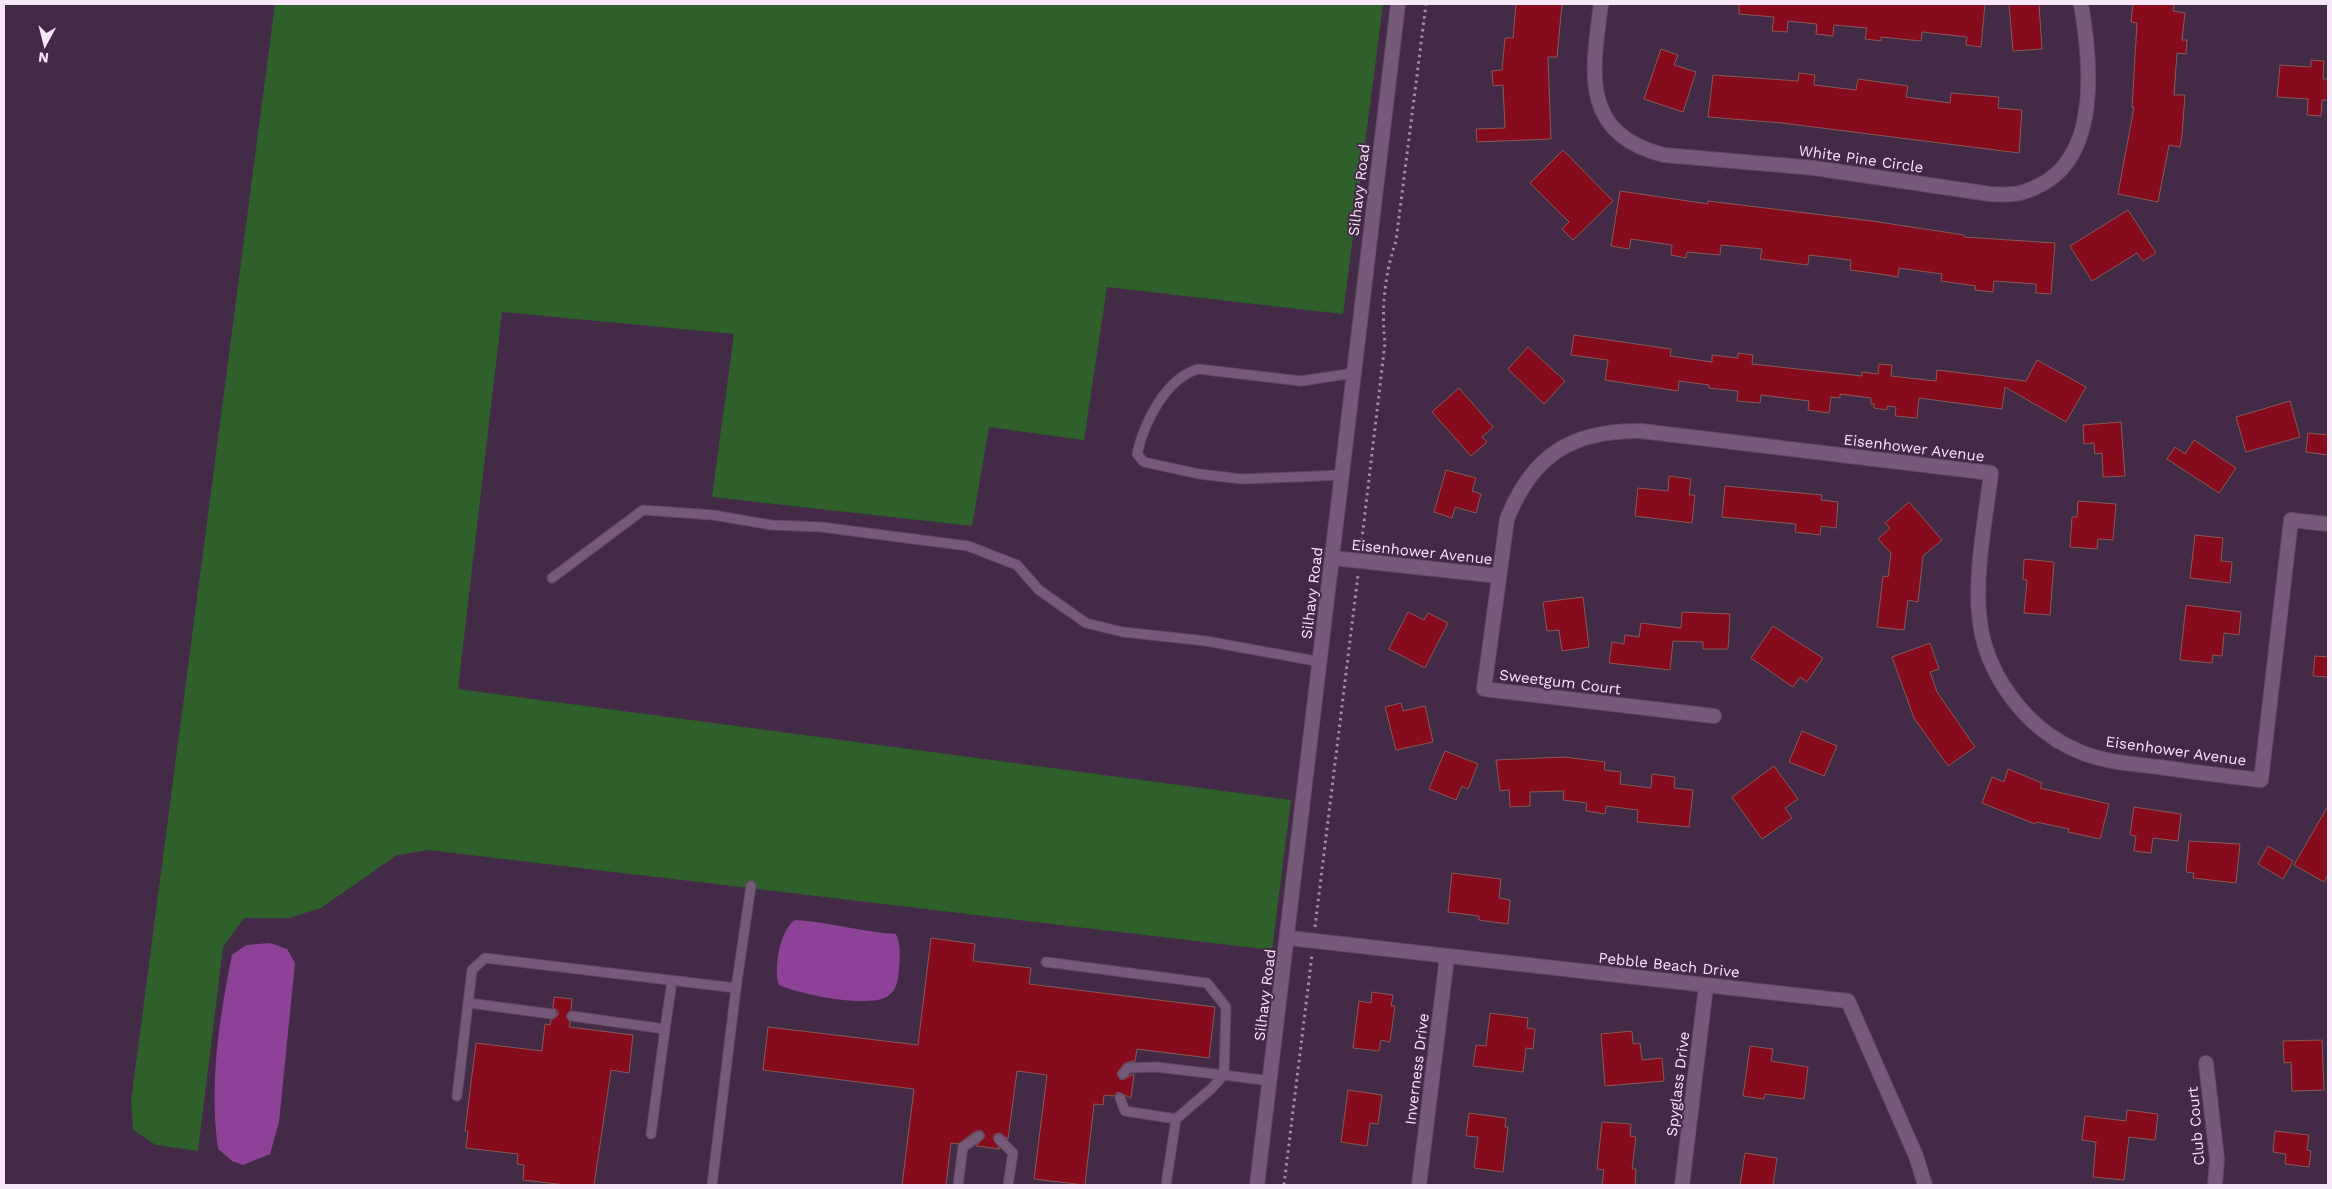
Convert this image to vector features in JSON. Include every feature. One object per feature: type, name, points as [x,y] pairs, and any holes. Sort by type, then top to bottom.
[{"type":"street","name":"Silhavy Road","points":[[1257,1185],[1289,938],[1398,4]]},
{"type":"street","name":"White Pine Circle","points":[[1601,4],[1594,61],[1594,83],[1599,104],[1611,124],[1625,139],[1642,149],[1664,154],[1814,168],[1990,194],[2014,194],[2047,182],[2063,170],[2075,153],[2083,128],[2087,97],[2088,62],[2082,4]]},
{"type":"street","name":"Eisenhower Avenue","points":[[1333,558],[1499,576],[1508,519],[1516,498],[1528,478],[1544,460],[1567,445],[1591,434],[1616,430],[1641,431],[1991,473],[1979,612],[1985,648],[2000,681],[2019,709],[2046,732],[2078,752],[2123,763],[2261,780],[2291,520],[2328,524]]},
{"type":"street","name":"Sweetgum Court","points":[[1499,576],[1484,689],[1714,716]]},
{"type":"street","name":"Pebble Beach Drive","points":[[1289,938],[1848,1001],[1916,1156],[1926,1185]]},
{"type":"street","name":"Inverness Drive","points":[[1420,1185],[1447,957]]},
{"type":"street","name":"Spyglass Drive","points":[[1682,1185],[1706,986]]},
{"type":"street","name":"Club Court","points":[[2206,1063],[2217,1159],[2215,1185]]},
{"type":"lane","points":[[1342,476],[1242,479],[1198,474],[1144,462],[1137,454],[1142,433],[1156,407],[1184,373],[1198,369],[1301,381],[1354,373]]},
{"type":"lane","points":[[552,578],[643,510],[713,515],[771,525],[821,528],[968,546],[1017,565],[1039,590],[1086,623],[1123,632],[1206,641],[1320,662]]},
{"type":"lane","points":[[712,1185],[736,988],[751,886]]},
{"type":"lane","points":[[457,1096],[472,970],[485,958],[736,988]]},
{"type":"lane","points":[[1046,962],[1207,983],[1226,1006],[1224,1075],[1211,1089],[1176,1119],[1166,1185]]},
{"type":"lane","points":[[651,1134],[672,980]]},
{"type":"lane","points":[[469,1002],[552,1014]]},
{"type":"lane","points":[[572,1016],[665,1029]]},
{"type":"lane","points":[[1123,1074],[1128,1068],[1156,1067],[1270,1081]]},
{"type":"lane","points":[[1120,1098],[1125,1111],[1176,1119]]},
{"type":"lane","points":[[958,1185],[963,1147],[979,1136]]},
{"type":"lane","points":[[999,1140],[1013,1153],[1008,1185]]},
{"type":"path","points":[[1284,1185],[1385,343],[1382,323],[1389,261],[1396,241],[1426,4]]},
{"type":"green space","points":[[275,4],[1383,4],[1343,314],[1107,287],[1084,440],[989,427],[972,526],[712,497],[734,334],[502,312],[458,689],[1291,800],[1272,950],[428,850],[397,855],[321,908],[289,918],[244,918],[223,947],[198,1151],[156,1145],[133,1130],[131,1101]]},
{"type":"shaded area","points":[[795,920],[896,934],[900,959],[898,980],[894,990],[888,996],[879,1000],[851,1001],[817,996],[779,985],[777,960],[779,950],[785,932]]},
{"type":"shaded area","points":[[270,943],[287,949],[295,963],[279,1122],[270,1154],[243,1165],[232,1161],[218,1149],[215,1125],[215,1076],[219,1027],[232,955],[246,945]]},
{"type":"building","points":[[1516,4],[1562,4],[1557,57],[1548,57],[1551,139],[1477,142],[1476,129],[1505,128],[1503,85],[1493,86],[1492,71],[1502,70],[1505,38],[1513,38]]},
{"type":"building","points":[[1739,4],[1985,4],[1981,47],[1966,45],[1967,37],[1922,32],[1921,41],[1881,37],[1881,41],[1865,39],[1867,28],[1834,25],[1833,36],[1816,34],[1817,24],[1788,21],[1787,32],[1772,31],[1774,17],[1739,14]]},
{"type":"building","points":[[2009,4],[2039,4],[2042,49],[2013,51]]},
{"type":"building","points":[[2133,4],[2174,4],[2173,11],[2185,13],[2182,40],[2187,40],[2186,54],[2177,53],[2174,95],[2185,95],[2182,135],[2180,147],[2169,145],[2158,202],[2118,194],[2134,107],[2132,107],[2137,23],[2131,22]]},
{"type":"building","points":[[1661,49],[1678,55],[1674,65],[1696,72],[1683,112],[1644,99]]},
{"type":"building","points":[[2311,60],[2324,61],[2323,79],[2328,79],[2328,100],[2322,100],[2321,116],[2307,115],[2308,99],[2277,97],[2280,65],[2311,67]]},
{"type":"building","points":[[1799,73],[1815,75],[1814,85],[1856,90],[1858,79],[1908,86],[1906,97],[1950,103],[1951,93],[1999,97],[1998,108],[2022,110],[2019,153],[1782,123],[1708,117],[1713,75],[1798,81]]},
{"type":"building","points":[[1563,150],[1613,201],[1573,240],[1562,229],[1569,222],[1530,183]]},
{"type":"building","points":[[1620,191],[1708,204],[1708,201],[1872,221],[1964,235],[1964,237],[2055,243],[2051,294],[2036,293],[2036,284],[1994,281],[1993,292],[1975,290],[1976,286],[1941,281],[1942,274],[1899,268],[1898,277],[1850,270],[1851,260],[1809,255],[1808,265],[1760,259],[1762,249],[1721,245],[1720,255],[1687,252],[1686,258],[1671,255],[1672,245],[1631,239],[1629,249],[1611,246]]},
{"type":"building","points":[[2128,210],[2156,253],[2143,261],[2137,253],[2092,281],[2070,246]]},
{"type":"building","points":[[1574,335],[1671,349],[1670,356],[1712,362],[1712,355],[1738,358],[1738,353],[1753,355],[1752,364],[1862,376],[1862,372],[1878,374],[1879,364],[1892,365],[1891,376],[1936,381],[1937,370],[2026,381],[2037,360],[2086,387],[2066,422],[2005,387],[2002,409],[1919,398],[1917,418],[1895,416],[1896,407],[1887,406],[1887,410],[1874,408],[1874,404],[1871,404],[1871,398],[1840,394],[1840,398],[1831,397],[1829,413],[1808,410],[1809,401],[1761,395],[1760,403],[1737,401],[1738,391],[1709,388],[1709,385],[1679,381],[1678,391],[1605,380],[1608,360],[1571,355]]},
{"type":"building","points":[[1528,347],[1565,381],[1544,404],[1508,369]]},
{"type":"building","points":[[1459,388],[1493,427],[1482,437],[1487,442],[1471,456],[1432,412]]},
{"type":"building","points":[[2290,401],[2300,437],[2246,452],[2236,417]]},
{"type":"building","points":[[2121,422],[2125,476],[2103,477],[2102,453],[2095,454],[2094,443],[2084,444],[2083,425]]},
{"type":"building","points":[[2308,433],[2328,435],[2328,455],[2306,452]]},
{"type":"building","points":[[2194,440],[2236,468],[2219,493],[2167,459],[2175,447],[2185,454]]},
{"type":"building","points":[[1446,470],[1476,478],[1472,491],[1481,494],[1476,513],[1455,507],[1452,518],[1434,512]]},
{"type":"building","points":[[1669,476],[1691,479],[1689,495],[1695,495],[1692,523],[1635,516],[1638,488],[1668,491]]},
{"type":"building","points":[[1725,486],[1822,495],[1821,500],[1838,502],[1836,528],[1821,526],[1820,535],[1795,532],[1796,524],[1722,517]]},
{"type":"building","points":[[2078,501],[2116,504],[2113,540],[2098,539],[2097,549],[2070,547],[2072,517],[2077,517]]},
{"type":"building","points":[[1909,502],[1942,540],[1923,556],[1918,602],[1908,600],[1904,630],[1877,627],[1883,576],[1888,577],[1891,553],[1878,539],[1890,528],[1885,523]]},
{"type":"building","points":[[2195,535],[2223,538],[2221,561],[2232,562],[2230,583],[2190,578]]},
{"type":"building","points":[[2024,559],[2054,562],[2050,615],[2024,613],[2027,580],[2023,579]]},
{"type":"building","points":[[1583,597],[1589,647],[1562,651],[1559,630],[1547,631],[1543,602]]},
{"type":"building","points":[[2186,605],[2241,612],[2239,635],[2224,633],[2222,656],[2213,655],[2212,663],[2180,660]]},
{"type":"building","points":[[1408,612],[1424,620],[1428,613],[1448,623],[1425,668],[1389,649]]},
{"type":"building","points":[[1682,612],[1730,614],[1728,649],[1703,649],[1703,642],[1673,641],[1670,670],[1609,663],[1612,642],[1624,644],[1625,635],[1639,637],[1641,623],[1681,628]]},
{"type":"building","points":[[1773,626],[1823,658],[1807,682],[1800,677],[1793,687],[1751,658]]},
{"type":"building","points":[[1930,643],[1939,669],[1930,672],[1937,692],[1975,747],[1948,766],[1914,718],[1892,657]]},
{"type":"building","points":[[2315,656],[2328,657],[2328,677],[2313,676]]},
{"type":"building","points":[[1401,703],[1403,711],[1425,706],[1433,742],[1396,750],[1385,707]]},
{"type":"building","points":[[1802,731],[1837,746],[1824,776],[1789,762]]},
{"type":"building","points":[[1445,751],[1478,764],[1468,789],[1462,786],[1456,800],[1429,789]]},
{"type":"building","points":[[1564,757],[1605,762],[1604,770],[1621,772],[1620,784],[1651,788],[1652,774],[1675,777],[1674,788],[1693,790],[1689,827],[1637,822],[1638,810],[1606,806],[1605,814],[1586,811],[1587,803],[1563,800],[1564,791],[1530,792],[1530,806],[1510,807],[1509,790],[1500,791],[1496,760]]},
{"type":"building","points":[[1774,766],[1798,799],[1785,808],[1792,818],[1762,839],[1732,797]]},
{"type":"building","points":[[2008,769],[2042,783],[2040,788],[2109,804],[2100,839],[2068,832],[2069,829],[2036,822],[2035,824],[1982,803],[1992,777],[2004,782]]},
{"type":"building","points":[[2328,806],[2328,874],[2324,882],[2294,865]]},
{"type":"building","points":[[2134,807],[2181,814],[2178,841],[2153,838],[2151,853],[2134,851],[2136,836],[2130,835]]},
{"type":"building","points":[[2189,841],[2240,844],[2236,883],[2193,878],[2194,873],[2186,872]]},
{"type":"building","points":[[2268,846],[2293,861],[2283,879],[2258,864]]},
{"type":"building","points":[[1452,873],[1501,879],[1499,898],[1510,900],[1508,924],[1479,920],[1479,916],[1448,912]]},
{"type":"building","points":[[931,938],[975,944],[973,961],[1031,968],[1029,984],[1215,1007],[1209,1058],[1137,1049],[1135,1061],[1125,1063],[1117,1073],[1122,1080],[1134,1074],[1131,1098],[1118,1092],[1114,1096],[1104,1095],[1103,1105],[1094,1104],[1085,1185],[1034,1179],[1047,1075],[1017,1071],[1008,1139],[1000,1133],[995,1134],[993,1138],[1000,1149],[976,1146],[985,1136],[982,1131],[976,1131],[958,1144],[951,1143],[946,1185],[902,1185],[914,1089],[763,1070],[768,1027],[918,1045]]},
{"type":"building","points":[[1372,992],[1393,995],[1391,1006],[1395,1006],[1390,1042],[1381,1040],[1379,1051],[1353,1048],[1359,1001],[1371,1003]]},
{"type":"building","points":[[554,997],[572,999],[571,1010],[566,1016],[570,1022],[569,1027],[633,1035],[629,1073],[611,1070],[594,1185],[566,1185],[523,1180],[524,1165],[517,1164],[518,1154],[466,1148],[468,1131],[465,1131],[476,1043],[542,1051],[545,1024],[550,1025],[551,1020],[558,1015],[558,1011],[553,1008]]},
{"type":"building","points":[[1490,1013],[1528,1018],[1527,1028],[1535,1029],[1533,1049],[1526,1048],[1523,1072],[1473,1066],[1476,1045],[1486,1046]]},
{"type":"building","points":[[1632,1031],[1633,1044],[1640,1043],[1642,1060],[1662,1058],[1664,1081],[1605,1086],[1601,1034]]},
{"type":"building","points":[[2322,1040],[2324,1090],[2292,1091],[2291,1062],[2284,1063],[2283,1041]]},
{"type":"building","points":[[1750,1046],[1773,1049],[1771,1061],[1808,1067],[1804,1099],[1765,1094],[1764,1099],[1743,1096]]},
{"type":"building","points":[[1348,1090],[1382,1095],[1378,1124],[1370,1123],[1367,1146],[1341,1142]]},
{"type":"building","points":[[2127,1110],[2158,1114],[2155,1140],[2129,1137],[2124,1180],[2093,1177],[2096,1142],[2082,1140],[2085,1116],[2126,1121]]},
{"type":"building","points":[[1469,1113],[1506,1118],[1505,1127],[1508,1127],[1503,1172],[1474,1168],[1478,1137],[1466,1136]]},
{"type":"building","points":[[1602,1122],[1631,1124],[1630,1136],[1636,1137],[1632,1169],[1636,1169],[1635,1185],[1602,1185],[1604,1170],[1597,1169]]},
{"type":"building","points":[[2275,1131],[2309,1135],[2307,1150],[2311,1151],[2309,1167],[2285,1164],[2286,1154],[2273,1152]]},
{"type":"building","points":[[1745,1153],[1777,1158],[1773,1185],[1740,1185]]}]
